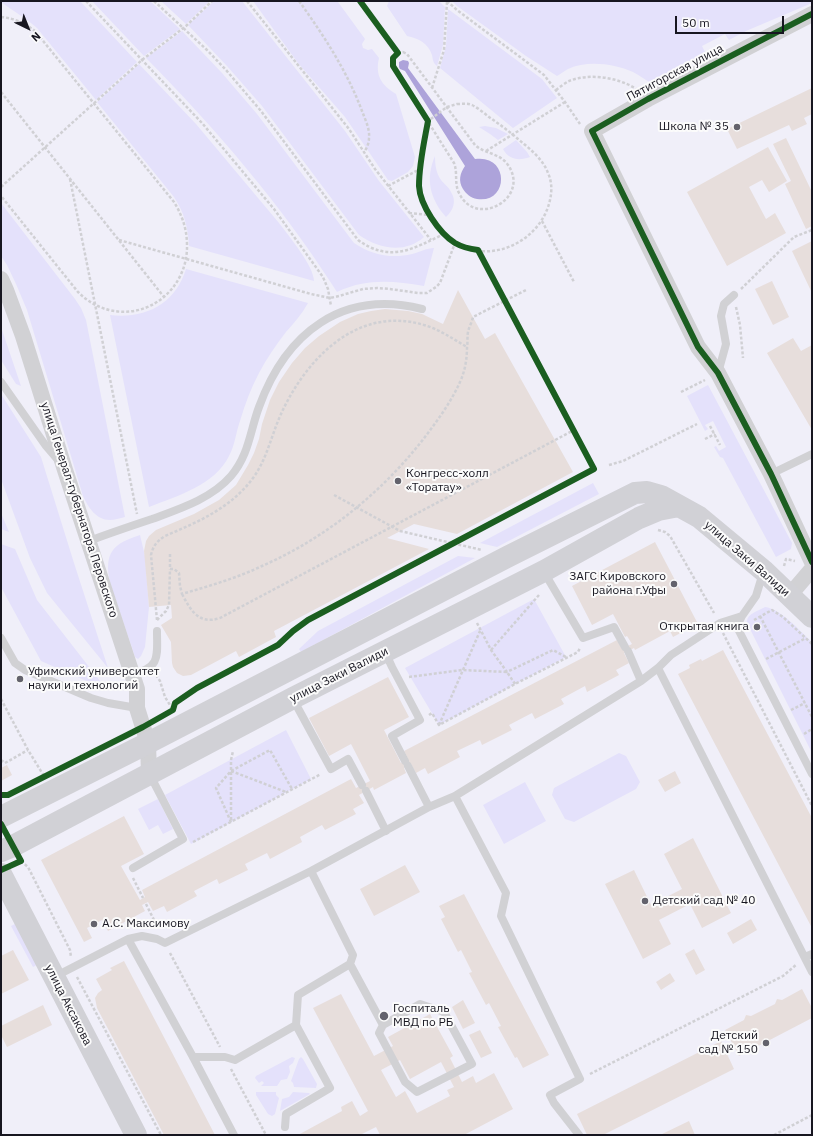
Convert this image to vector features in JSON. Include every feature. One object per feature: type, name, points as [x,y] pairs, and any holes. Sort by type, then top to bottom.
[{"type":"main road","name":"улица Заки Валиди","points":[[1,817],[148,743],[514,553],[635,493],[653,493],[699,517],[764,571],[812,617]]},
{"type":"main road","name":"улица Заки Валиди","points":[[1,851],[293,698],[388,659],[547,578],[648,514],[679,506]]},
{"type":"main road","name":"улица Аксакова","points":[[1,874],[63,972],[136,1135]]},
{"type":"street","name":"Пятигорская улица","points":[[587,128],[648,99],[812,14]]},
{"type":"street","points":[[587,128],[713,376],[771,474],[812,562]]},
{"type":"street","name":"улица Генерал-губернатора Перовского","points":[[1,279],[23,336],[137,689],[137,708],[148,743],[149,774]]},
{"type":"street","points":[[789,596],[812,569]]},
{"type":"lane","points":[[713,376],[726,344],[721,316],[724,304],[734,295]]},
{"type":"lane","points":[[89,541],[189,505],[204,497],[230,477],[244,457],[259,408],[269,384],[280,364],[291,348],[321,322],[357,307],[377,304],[396,304],[422,309]]},
{"type":"lane","points":[[1,382],[46,446],[66,470]]},
{"type":"lane","points":[[771,474],[812,454]]},
{"type":"lane","points":[[764,571],[756,596],[742,616],[738,629],[812,774]]},
{"type":"lane","points":[[547,578],[583,638],[614,627],[627,649],[641,681]]},
{"type":"lane","points":[[63,972],[128,939],[142,936],[158,939],[165,943],[311,871],[429,807],[455,796],[641,681],[658,668],[671,654],[720,623],[742,616]]},
{"type":"lane","points":[[132,674],[148,668],[156,659],[157,630]]},
{"type":"lane","points":[[1,638],[15,663],[25,670],[91,698],[108,703],[137,708]]},
{"type":"lane","points":[[388,659],[420,720],[392,736],[429,807]]},
{"type":"lane","points":[[658,668],[808,956],[812,972]]},
{"type":"lane","points":[[293,698],[330,769],[348,759],[386,831]]},
{"type":"lane","points":[[132,872],[183,839],[149,774]]},
{"type":"lane","points":[[455,796],[506,893],[501,916],[580,1079],[550,1095],[554,1103],[579,1135]]},
{"type":"lane","points":[[285,1127],[286,1114],[330,1088],[296,1025],[298,994],[350,964],[353,955],[311,871]]},
{"type":"lane","points":[[128,939],[234,1135]]},
{"type":"lane","points":[[350,964],[383,1025]]},
{"type":"lane","points":[[420,1004],[444,1012],[472,1064],[417,1092],[405,1082],[387,1049],[379,1033],[383,1025],[420,1004]]},
{"type":"lane","points":[[193,1057],[225,1057],[234,1060],[296,1025]]},
{"type":"path","points":[[86,1],[202,123],[274,209],[323,277],[330,298],[331,317]]},
{"type":"path","points":[[154,1],[207,50],[261,111],[358,240],[371,248],[383,252],[397,253],[410,250],[444,234]]},
{"type":"path","points":[[1,187],[142,60],[183,28],[212,1]]},
{"type":"path","points":[[247,1],[349,129],[388,186],[431,240]]},
{"type":"path","points":[[299,1],[324,35],[343,69],[362,110],[369,133],[369,143],[364,152]]},
{"type":"path","points":[[360,1],[398,53]]},
{"type":"path","points":[[432,88],[444,50],[447,1]]},
{"type":"path","points":[[447,1],[538,70],[587,128]]},
{"type":"path","points":[[1,17],[14,19],[35,31],[178,208],[187,236],[188,247],[186,259],[179,279],[172,289],[154,305],[133,312],[119,312],[95,305],[85,299],[78,292],[1,196]]},
{"type":"path","points":[[403,52],[408,54],[432,88],[474,145],[481,150],[498,155],[505,160],[510,167],[513,174],[512,191],[498,206],[486,209],[478,208],[470,205],[459,193],[457,185],[457,172],[454,163],[393,66],[393,58],[398,53],[403,52]]},
{"type":"path","points":[[556,90],[569,81],[577,79],[591,77],[607,78],[628,84],[648,99]]},
{"type":"path","points":[[1,92],[164,297]]},
{"type":"path","points":[[486,152],[565,102]]},
{"type":"path","points":[[462,104],[472,105],[513,134],[538,157],[549,175],[551,180],[551,194],[548,208],[542,221],[530,235],[514,245],[497,250],[478,250],[464,247],[455,243],[444,234],[430,215],[423,202],[419,188],[420,169],[428,121],[446,107],[462,104]]},
{"type":"path","points":[[388,186],[420,169]]},
{"type":"path","points":[[70,179],[137,514]]},
{"type":"path","points":[[410,213],[430,215]]},
{"type":"path","points":[[542,221],[574,282]]},
{"type":"path","points":[[743,358],[740,325],[734,295],[794,237],[812,230]]},
{"type":"path","points":[[119,240],[330,298],[363,289],[390,289],[418,293],[427,293],[432,291],[440,283],[455,243]]},
{"type":"path","points":[[478,250],[594,469]]},
{"type":"path","points":[[182,594],[228,580],[262,566],[296,549],[321,534],[357,508],[380,488],[420,443],[454,394],[461,380],[467,359],[468,333],[474,317],[526,290]]},
{"type":"path","points":[[157,630],[151,555],[156,543],[165,536],[212,515],[246,487],[260,468],[275,427],[290,397],[301,378],[323,351],[342,336],[358,328],[384,321],[412,322],[425,325],[468,347]]},
{"type":"path","points":[[681,392],[713,376]]},
{"type":"path","points":[[608,465],[624,461],[697,424]]},
{"type":"path","points":[[710,426],[720,445]]},
{"type":"path","points":[[170,569],[177,570],[179,573],[182,594],[197,616],[207,620],[220,618],[574,430]]},
{"type":"path","points":[[705,439],[715,434]]},
{"type":"path","points":[[334,495],[400,531],[478,549]]},
{"type":"path","points":[[665,532],[670,536],[720,623],[723,635],[812,806]]},
{"type":"path","points":[[157,620],[165,613],[169,605],[170,554]]},
{"type":"path","points":[[491,650],[534,599],[547,578]]},
{"type":"path","points":[[754,620],[772,610],[783,617],[812,644]]},
{"type":"path","points":[[760,616],[812,716]]},
{"type":"path","points":[[477,623],[491,650],[515,684]]},
{"type":"path","points":[[438,725],[480,631]]},
{"type":"path","points":[[438,725],[578,652],[583,638]]},
{"type":"path","points":[[756,664],[806,638]]},
{"type":"path","points":[[388,659],[406,678],[462,670],[507,672],[553,650],[566,657]]},
{"type":"path","points":[[148,668],[156,675],[165,697],[173,710]]},
{"type":"path","points":[[1,699],[28,750],[45,777]]},
{"type":"path","points":[[782,715],[805,703]]},
{"type":"path","points":[[420,720],[432,713],[438,725]]},
{"type":"path","points":[[1,764],[28,750]]},
{"type":"path","points":[[230,822],[216,788],[231,771],[270,750],[292,789]]},
{"type":"path","points":[[230,822],[231,760],[233,751]]},
{"type":"path","points":[[1,760],[5,763]]},
{"type":"path","points":[[191,844],[330,769]]},
{"type":"path","points":[[231,771],[286,792]]},
{"type":"path","points":[[21,861],[28,867],[70,950],[63,972],[161,1135]]},
{"type":"path","points":[[132,872],[143,898]]},
{"type":"path","points":[[146,904],[266,1135]]},
{"type":"path","points":[[580,1079],[783,976],[808,956]]},
{"type":"path","points":[[774,1135],[812,1115]]},
{"type":"shaded area","points":[[1,1],[80,1],[137,62],[96,100],[37,28]]},
{"type":"shaded area","points":[[92,1],[150,1],[180,29],[144,56]]},
{"type":"shaded area","points":[[161,1],[210,1],[186,24]]},
{"type":"shaded area","points":[[214,1],[242,1],[345,131],[379,181],[424,237],[409,246],[392,248],[375,244],[359,235],[262,106],[188,25]]},
{"type":"shaded area","points":[[253,1],[338,2],[365,39],[362,44],[363,48],[368,50],[372,49],[379,58],[378,70],[380,79],[386,87],[396,94],[415,157],[413,166],[408,172],[392,181],[388,180],[345,117],[298,63]]},
{"type":"shaded area","points":[[389,1],[439,1],[445,7],[443,45],[437,66],[425,44],[415,38],[407,36],[387,6]]},
{"type":"shaded area","points":[[452,1],[812,1],[812,3],[746,31],[729,40],[725,34],[702,46],[706,54],[649,82],[626,69],[601,64],[576,66],[557,76],[526,56]]},
{"type":"shaded area","points":[[448,9],[542,79],[557,98],[513,128],[440,68],[446,46]]},
{"type":"shaded area","points":[[182,31],[222,73],[257,114],[354,243],[375,253],[389,256],[412,254],[434,248],[424,286],[380,282],[359,284],[337,292],[316,260],[248,170],[198,113],[146,58]]},
{"type":"shaded area","points":[[403,60],[408,61],[408,68],[475,159],[486,159],[495,164],[501,179],[500,187],[495,194],[488,199],[477,199],[471,197],[464,191],[460,180],[465,166],[405,71],[400,69],[399,62]]},
{"type":"shaded area","points":[[139,64],[196,124],[279,223],[310,267],[314,281],[189,246],[185,220],[174,197],[97,102]]},
{"type":"shaded area","points":[[485,126],[496,128],[508,134],[498,140],[479,127]]},
{"type":"shaded area","points":[[516,140],[530,157],[515,159],[505,153],[503,149]]},
{"type":"shaded area","points":[[435,156],[438,174],[450,190],[454,199],[451,212],[446,217],[436,203],[431,188],[430,173]]},
{"type":"shaded area","points":[[1,203],[75,299],[86,320],[125,517],[110,520],[101,518],[93,512],[83,496],[27,310],[7,265],[1,256]]},
{"type":"shaded area","points":[[186,269],[308,303],[301,315],[275,347],[253,384],[231,452],[223,466],[215,475],[205,482],[183,494],[149,507],[110,315],[123,316],[136,314],[157,307],[175,292]]},
{"type":"shaded area","points":[[1,327],[21,386],[16,384],[1,360]]},
{"type":"shaded area","points":[[708,385],[792,543],[791,549],[776,557],[723,458],[720,457],[714,447],[716,446],[719,451],[726,447],[713,421],[705,425],[708,429],[705,431],[687,396]]},
{"type":"shaded area","points":[[1,394],[41,457],[108,668],[47,593],[30,558],[1,479]]},
{"type":"shaded area","points":[[593,483],[599,494],[497,547],[480,543]]},
{"type":"shaded area","points":[[1,513],[9,532],[1,529]]},
{"type":"shaded area","points":[[140,535],[145,556],[149,607],[145,647],[138,659],[135,657],[110,583],[108,564],[112,551],[117,546],[130,538]]},
{"type":"shaded area","points":[[1,544],[15,549],[37,600],[107,690],[41,661],[1,587]]},
{"type":"shaded area","points":[[458,556],[475,558],[301,652],[299,649],[318,631]]},
{"type":"shaded area","points":[[534,599],[566,657],[439,725],[405,668]]},
{"type":"shaded area","points":[[765,607],[784,616],[812,642],[812,753],[747,623],[750,615]]},
{"type":"shaded area","points":[[286,730],[311,779],[191,844],[165,795]]},
{"type":"shaded area","points":[[619,753],[626,756],[640,782],[636,789],[574,822],[565,819],[552,795],[554,788]]},
{"type":"shaded area","points":[[525,782],[546,821],[504,844],[483,805]]},
{"type":"shaded area","points":[[158,799],[173,829],[163,834],[158,825],[149,830],[138,809]]},
{"type":"shaded area","points":[[15,924],[37,965],[33,967],[11,926]]},
{"type":"shaded area","points":[[292,1057],[295,1058],[293,1063],[289,1066],[290,1072],[287,1079],[281,1080],[277,1086],[261,1086],[264,1083],[262,1081],[259,1083],[255,1078],[256,1076]]},
{"type":"shaded area","points":[[301,1057],[317,1084],[316,1088],[294,1087],[291,1081]]},
{"type":"shaded area","points":[[256,1092],[276,1092],[276,1095],[279,1098],[275,1114],[272,1116],[268,1114],[256,1095]]},
{"type":"shaded area","points":[[293,1092],[310,1094],[280,1111],[282,1099],[289,1097]]},
{"type":"building","points":[[812,88],[812,114],[804,118],[807,124],[792,131],[789,125],[737,149],[727,129]]},
{"type":"building","points":[[786,138],[812,192],[812,226],[806,229],[785,184],[791,181],[773,144]]},
{"type":"building","points":[[768,147],[787,181],[769,192],[762,180],[749,187],[766,219],[775,213],[786,233],[727,266],[687,192]]},
{"type":"building","points":[[812,241],[812,293],[792,251]]},
{"type":"building","points":[[772,281],[789,317],[773,325],[755,289]]},
{"type":"building","name":"Конгресс-холл «Торатау»","points":[[458,290],[485,339],[495,333],[573,472],[457,534],[414,524],[387,538],[429,549],[274,631],[276,637],[239,657],[236,651],[191,675],[183,676],[177,673],[172,663],[171,642],[161,625],[172,618],[171,605],[149,607],[144,551],[146,541],[149,536],[156,530],[194,514],[219,500],[236,485],[254,453],[270,400],[279,382],[292,363],[305,348],[319,336],[340,322],[358,314],[385,309],[422,314],[443,324]]},
{"type":"building","points":[[793,338],[801,351],[812,345],[812,430],[767,353]]},
{"type":"building","points":[[655,542],[698,624],[673,637],[670,631],[635,650],[634,648],[624,653],[629,663],[616,670],[619,675],[587,692],[585,686],[561,699],[564,704],[535,719],[532,713],[509,725],[512,730],[482,745],[480,740],[457,751],[460,757],[428,774],[425,768],[416,773],[411,764],[404,768],[406,773],[374,790],[373,787],[359,795],[364,803],[353,809],[356,814],[325,830],[322,825],[300,837],[302,842],[270,859],[267,853],[245,864],[248,870],[219,884],[217,879],[194,891],[197,896],[167,912],[164,906],[153,911],[148,902],[142,905],[145,911],[108,931],[102,920],[87,928],[92,938],[84,942],[41,860],[124,816],[144,854],[121,866],[140,900],[145,897],[142,890],[351,779],[356,788],[370,781],[351,744],[329,756],[309,718],[388,677],[409,717],[384,730],[401,763],[408,759],[404,751],[617,640],[622,649],[632,644],[627,636],[625,637],[613,614],[592,625],[572,586]]},
{"type":"building","points":[[723,650],[812,818],[812,928],[678,674],[690,668],[689,665],[701,659],[702,661]]},
{"type":"building","points":[[7,765],[12,775],[1,781],[1,768]]},
{"type":"building","points":[[675,771],[681,783],[665,792],[658,780]]},
{"type":"building","points":[[693,838],[731,913],[702,928],[690,904],[659,920],[671,944],[643,959],[605,884],[634,870],[651,905],[682,889],[664,854]]},
{"type":"building","points":[[405,865],[420,892],[374,916],[360,889]]},
{"type":"building","points":[[464,894],[549,1055],[523,1068],[517,1057],[515,1058],[498,1027],[501,1026],[489,1003],[486,1005],[469,973],[472,972],[461,950],[458,952],[441,919],[445,917],[439,906]]},
{"type":"building","points":[[751,919],[757,930],[733,944],[727,933]]},
{"type":"building","points":[[694,949],[705,970],[696,975],[685,954]]},
{"type":"building","points":[[13,950],[29,980],[1,994],[1,956]]},
{"type":"building","points":[[124,961],[215,1135],[164,1135],[97,1008],[95,998],[102,990],[96,979],[112,970],[110,968]]},
{"type":"building","points":[[670,973],[675,981],[661,990],[656,982]]},
{"type":"building","points":[[802,989],[812,1008],[812,1018],[739,1056],[725,1030],[744,1020],[746,1015],[751,1016],[775,1004],[777,999],[782,1000]]},
{"type":"building","points":[[341,994],[374,1056],[393,1046],[388,1037],[430,1014],[453,1056],[450,1058],[462,1082],[473,1076],[476,1083],[494,1073],[513,1109],[464,1135],[380,1135],[376,1127],[360,1135],[298,1135],[342,1111],[341,1107],[352,1101],[360,1116],[368,1111],[313,1008]],"holes":[[[400,1060],[410,1079],[441,1062],[454,1087],[447,1090],[450,1096],[417,1113],[405,1091],[396,1097],[381,1070]]]},
{"type":"building","points":[[463,1000],[475,1023],[463,1029],[452,1007]]},
{"type":"building","points":[[43,1005],[52,1025],[7,1047],[1,1035],[1,1026]]},
{"type":"building","points":[[480,1030],[492,1053],[481,1058],[469,1035]]},
{"type":"building","points":[[721,1041],[734,1069],[603,1135],[587,1135],[577,1114]]},
{"type":"building","points":[[689,1121],[695,1135],[660,1135]]},
{"type":"cycle path","points":[[1,795],[8,795],[143,727],[173,710],[175,703],[197,688],[278,645],[308,620],[594,469],[478,250],[460,246],[455,243],[443,233],[431,218],[423,202],[419,186],[421,162],[428,121],[393,66],[393,58],[398,53],[360,1]]},
{"type":"cycle path","points":[[812,14],[648,99],[592,131],[698,347],[718,373],[771,474],[812,562]]},
{"type":"cycle path","points":[[1,824],[21,861],[1,870]]},
{"type":"place","name":"Школа № 35","points":[[737,127]]},
{"type":"place","name":"Конгресс-холл «Торатау»","points":[[398,481]]},
{"type":"place","name":"ЗАГС Кировского района г.Уфы","points":[[674,584]]},
{"type":"place","name":"Открытая книга","points":[[757,627]]},
{"type":"place","name":"Уфимский университет науки и технологий","points":[[20,679]]},
{"type":"place","name":"Детский сад № 40","points":[[645,901]]},
{"type":"place","name":"А.С. Максимову","points":[[94,924]]},
{"type":"place","name":"Госпиталь МВД по РБ","points":[[384,1016]]},
{"type":"place","name":"Детский сад № 150","points":[[766,1043]]}]
